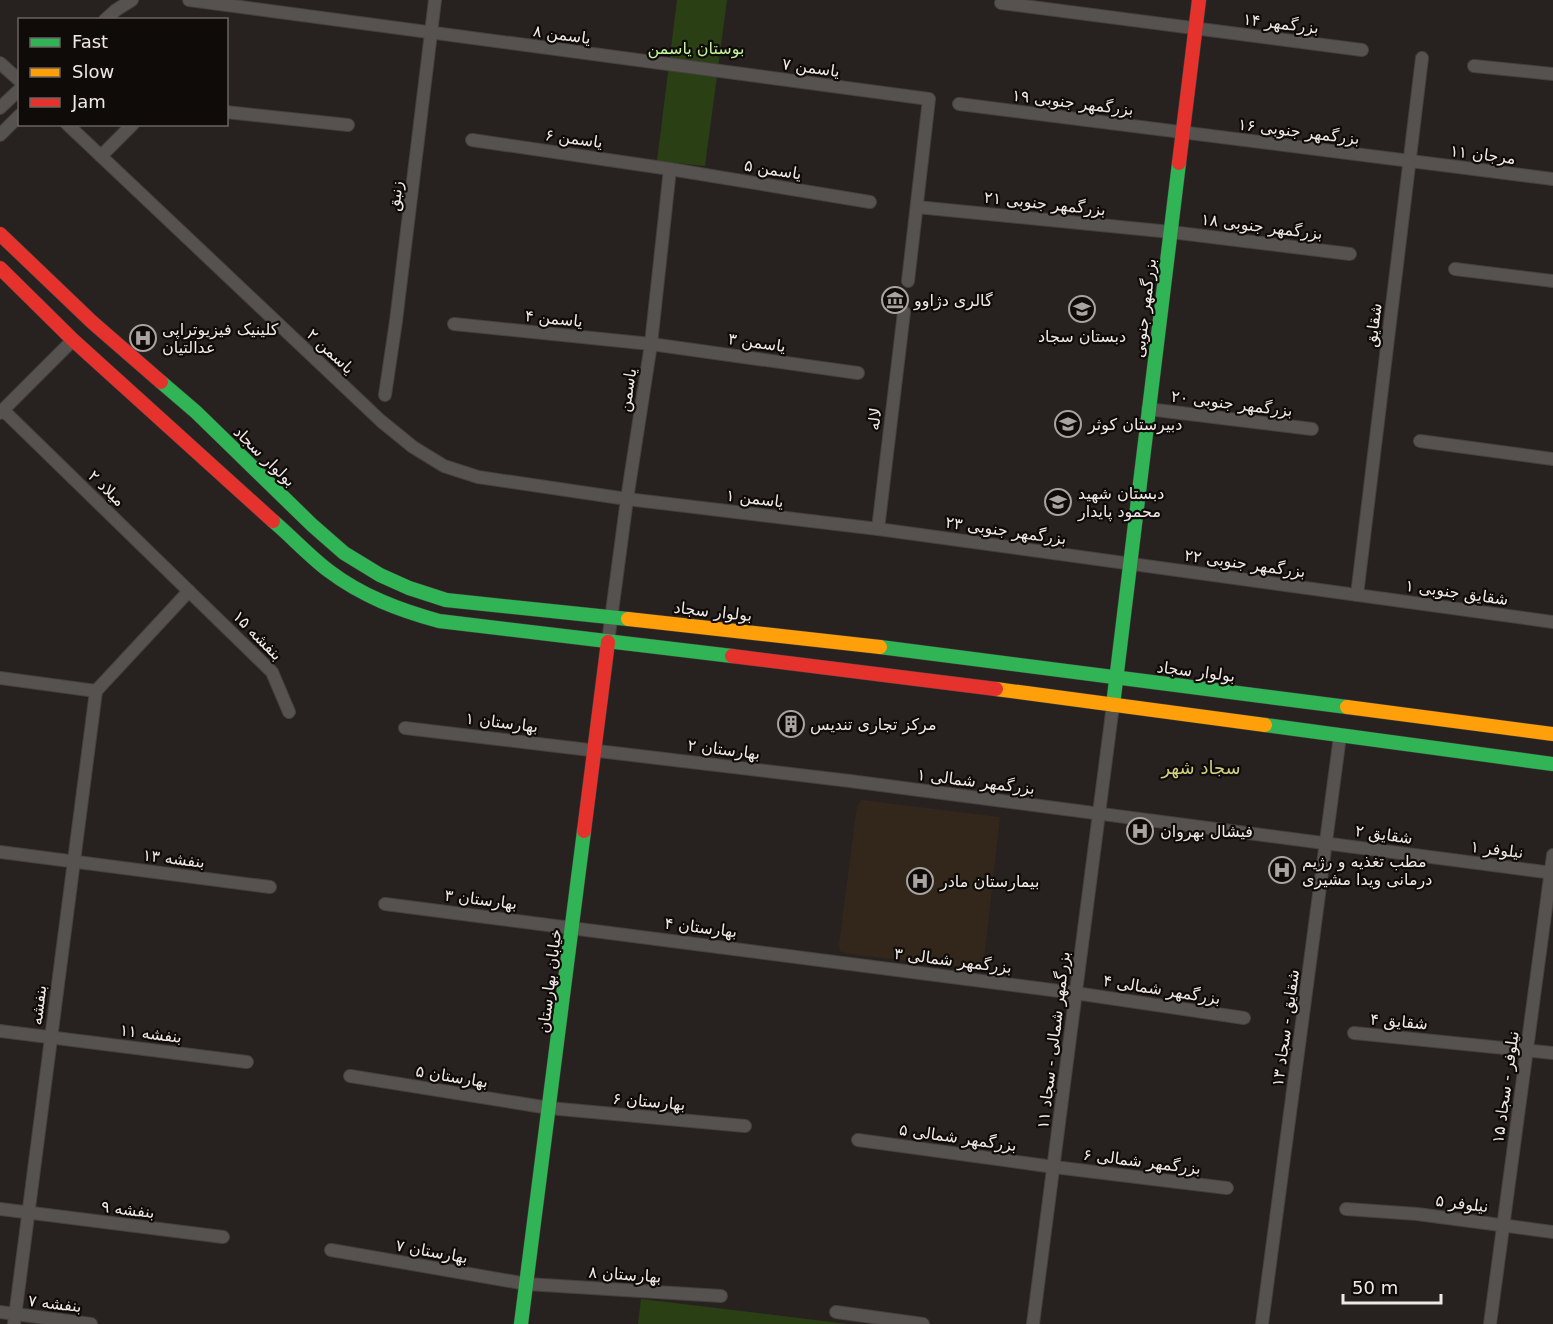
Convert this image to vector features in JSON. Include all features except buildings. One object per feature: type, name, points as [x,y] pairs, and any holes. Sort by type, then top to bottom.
[{"type":"main road","name":"بزرگمهر جنوبی","points":[[1113,705],[1199,0]]},
{"type":"main road","name":"بولوار سجاد","points":[[0,234],[92,322],[196,412],[312,525],[344,553],[380,576],[446,600],[866,645],[1553,734]]},
{"type":"main road","points":[[0,268],[73,340],[329,571],[368,596],[402,612],[439,621],[854,670],[1553,764]]},
{"type":"main road","name":"خیابان بهارستان","points":[[521,1324],[608,642]]},
{"type":"street","points":[[107,18],[132,0]]},
{"type":"street","name":"یاسمن ۸","points":[[189,0],[689,68]]},
{"type":"street","name":"زنبق","points":[[385,395],[435,0]]},
{"type":"street","name":"بزرگمهر ۱۴","points":[[1001,3],[1362,50]]},
{"type":"street","name":"شقایق","points":[[1357,595],[1422,58]]},
{"type":"street","points":[[0,63],[18,79]]},
{"type":"street","points":[[1474,66],[1553,74]]},
{"type":"street","name":"یاسمن ۷","points":[[689,68],[929,99],[917,207]]},
{"type":"street","points":[[0,108],[18,90]]},
{"type":"street","name":"بزرگمهر جنوبی ۱۹","points":[[959,104],[1184,133]]},
{"type":"street","points":[[228,112],[348,125]]},
{"type":"street","points":[[0,135],[18,117]]},
{"type":"street","name":"یاسمن ۲","points":[[69,126],[381,421],[413,447],[444,466],[478,477],[627,499]]},
{"type":"street","points":[[101,156],[131,126]]},
{"type":"street","name":"بزرگمهر جنوبی ۱۶","points":[[1184,133],[1410,161]]},
{"type":"street","name":"یاسمن ۶","points":[[472,140],[670,169]]},
{"type":"street","name":"مرجان ۱۱","points":[[1410,161],[1553,179]]},
{"type":"street","name":"یاسمن ۵","points":[[670,169],[870,201]]},
{"type":"street","name":"یاسمن","points":[[608,642],[651,344],[670,169]]},
{"type":"street","points":[[908,281],[917,207]]},
{"type":"street","name":"بزرگمهر جنوبی ۲۱","points":[[917,207],[1171,232]]},
{"type":"street","name":"بزرگمهر جنوبی ۱۸","points":[[1171,232],[1350,254]]},
{"type":"street","points":[[1455,268],[1553,281]]},
{"type":"street","name":"لاله","points":[[878,529],[904,312]]},
{"type":"street","name":"یاسمن ۴","points":[[454,324],[651,344]]},
{"type":"street","points":[[1,411],[73,340]]},
{"type":"street","name":"یاسمن ۳","points":[[651,344],[858,373]]},
{"type":"street","name":"بزرگمهر جنوبی ۲۰","points":[[1148,409],[1312,429]]},
{"type":"street","name":"میلاد ۲","points":[[1,411],[189,591]]},
{"type":"street","points":[[1420,441],[1553,459]]},
{"type":"street","name":"یاسمن ۱","points":[[627,499],[878,529]]},
{"type":"street","name":"بزرگمهر جنوبی ۲۳","points":[[878,529],[1129,563]]},
{"type":"street","name":"بزرگمهر جنوبی ۲۲","points":[[1129,563],[1357,595]]},
{"type":"street","points":[[0,678],[96,691],[189,591]]},
{"type":"street","name":"بنفشه ۱۵","points":[[189,591],[272,672],[289,712]]},
{"type":"street","name":"شقایق جنوبی ۱","points":[[1357,595],[1553,621]]},
{"type":"street","name":"بنفشه","points":[[14,1319],[96,691]]},
{"type":"street","name":"بزرگمهر شمالی - سجاد ۱۱","points":[[1033,1324],[1113,705]]},
{"type":"street","name":"بهارستان ۱","points":[[405,728],[595,750]]},
{"type":"street","name":"شقایق - سجاد ۱۳","points":[[1262,1324],[1340,735]]},
{"type":"street","name":"بهارستان ۲","points":[[595,750],[850,781]]},
{"type":"street","name":"بزرگمهر شمالی ۱","points":[[850,781],[1218,829]]},
{"type":"street","name":"شقایق ۲","points":[[1218,829],[1438,858]]},
{"type":"street","name":"بنفشه ۱۳","points":[[0,852],[270,887]]},
{"type":"street","name":"نیلوفر - سجاد ۱۵","points":[[1490,1324],[1553,855]]},
{"type":"street","name":"نیلوفر ۱","points":[[1438,858],[1552,873]]},
{"type":"street","name":"بهارستان ۳","points":[[385,904],[572,927]]},
{"type":"street","name":"بهارستان ۴","points":[[572,927],[825,960]]},
{"type":"street","name":"بزرگمهر شمالی ۳","points":[[825,960],[1075,993]]},
{"type":"street","name":"بزرگمهر شمالی ۴","points":[[1075,993],[1244,1018]]},
{"type":"street","name":"بنفشه ۱۱","points":[[0,1031],[247,1062]]},
{"type":"street","name":"شقایق ۴","points":[[1354,1033],[1553,1053]]},
{"type":"street","name":"بهارستان ۵","points":[[351,1076],[549,1108]]},
{"type":"street","name":"بهارستان ۶","points":[[549,1108],[746,1126]]},
{"type":"street","name":"بزرگمهر شمالی ۵","points":[[858,1140],[1054,1167]]},
{"type":"street","name":"بزرگمهر شمالی ۶","points":[[1054,1167],[1227,1188]]},
{"type":"street","name":"بنفشه ۹","points":[[0,1209],[223,1238]]},
{"type":"street","name":"نیلوفر ۵","points":[[1346,1209],[1417,1214],[1553,1232]]},
{"type":"street","name":"بهارستان ۷","points":[[331,1250],[526,1284]]},
{"type":"street","name":"بهارستان ۸","points":[[526,1284],[721,1296]]},
{"type":"street","name":"بنفشه ۷","points":[[0,1312],[14,1319],[91,1324]]},
{"type":"street","points":[[836,1312],[923,1324]]},
{"type":"shaded area","name":"بیمارستان مادر","points":[[862,800],[1000,817],[983,969],[847,954],[840,951],[839,944],[857,806]]},
{"type":"green space","name":"بوستان یاسمن","points":[[677,0],[727,0],[705,166],[657,161]]},
{"type":"green space","points":[[641,1299],[848,1324],[638,1324]]},
{"type":"traffic: fast","points":[[1113,705],[1179,163]]},
{"type":"traffic: fast","points":[[161,382],[196,412],[312,525],[344,553],[380,575],[409,588],[446,600],[628,619]]},
{"type":"traffic: fast","points":[[273,521],[314,559],[354,588],[395,607],[424,617],[439,621],[732,656]]},
{"type":"traffic: fast","points":[[880,647],[1347,707]]},
{"type":"traffic: fast","points":[[1265,725],[1553,764]]},
{"type":"traffic: fast","points":[[521,1324],[584,831]]},
{"type":"traffic: slow","points":[[628,619],[880,647]]},
{"type":"traffic: slow","points":[[996,689],[1265,725]]},
{"type":"traffic: slow","points":[[1347,707],[1553,734]]},
{"type":"traffic: jam","points":[[1179,163],[1199,0]]},
{"type":"traffic: jam","points":[[0,234],[92,322],[161,382]]},
{"type":"traffic: jam","points":[[0,268],[73,340],[273,521]]},
{"type":"traffic: jam","points":[[584,831],[608,642]]},
{"type":"traffic: jam","points":[[732,656],[996,689]]},
{"type":"place","name":"گالری دژاوو","points":[[895,300]]},
{"type":"place","name":"دبستان سجاد","points":[[1082,309]]},
{"type":"place","name":"کلینیک فیزیوتراپی عدالتیان","points":[[143,338]]},
{"type":"place","name":"دبیرستان کوثر","points":[[1068,424]]},
{"type":"place","name":"دبستان شهید محمود پایدار","points":[[1058,502]]},
{"type":"place","name":"مرکز تجاری تندیس","points":[[791,724]]},
{"type":"place","name":"فیشال بهروان","points":[[1140,831]]},
{"type":"place","name":"مطب تغذیه و رژیم درمانی ویدا مشیری","points":[[1282,870]]},
{"type":"place","name":"بیمارستان مادر","points":[[920,881]]},
{"type":"district","name":"سجاد شهر","points":[[1201,768]]}]
